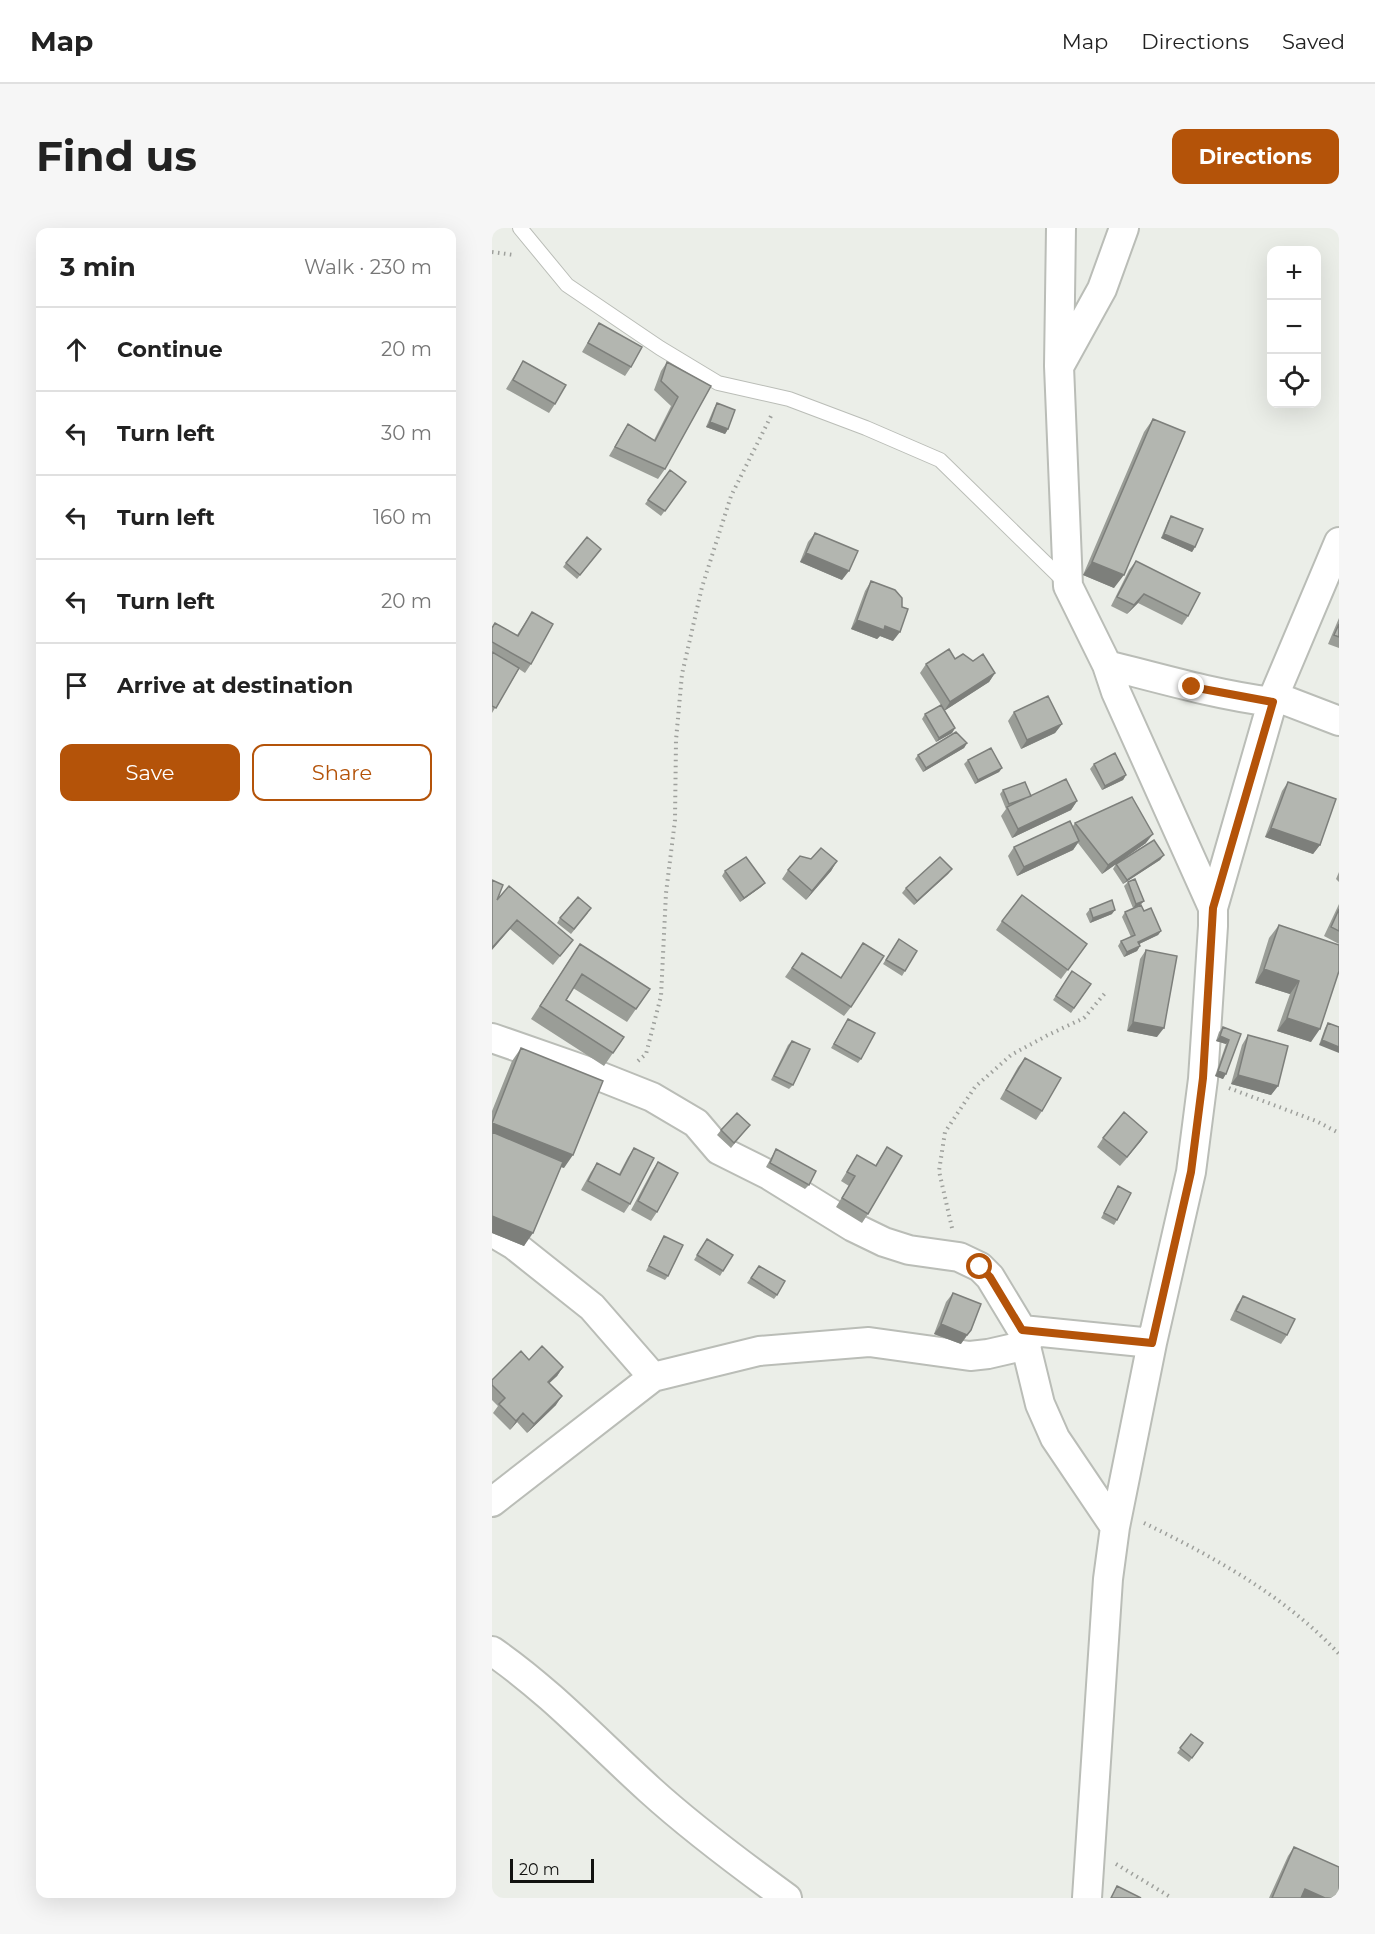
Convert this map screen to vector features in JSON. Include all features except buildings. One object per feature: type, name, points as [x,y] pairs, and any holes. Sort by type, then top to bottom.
[{"type":"street","points":[[1061,228],[1059,366],[1068,586],[1107,665],[1116,692],[1213,908]]},
{"type":"street","points":[[1059,366],[1102,289],[1124,228]]},
{"type":"street","points":[[1087,1898],[1108,1579],[1117,1519],[1152,1343],[1191,1172],[1203,1078],[1213,908],[1274,699],[1339,542]]},
{"type":"street","points":[[1107,665],[1169,682],[1250,699],[1274,699],[1339,721]]},
{"type":"street","points":[[492,1038],[652,1097],[696,1124],[719,1150],[769,1175],[861,1231],[884,1242],[909,1250],[959,1257],[980,1267],[990,1277],[1024,1337],[1040,1404],[1055,1438],[1117,1519]]},
{"type":"street","points":[[492,1232],[514,1245],[592,1307],[653,1377]]},
{"type":"street","points":[[492,1502],[653,1377],[759,1351],[869,1342],[970,1356],[988,1354],[1024,1337],[1152,1343]]},
{"type":"street","points":[[492,1651],[540,1687],[651,1791],[718,1848],[787,1898]]},
{"type":"lane","points":[[520,228],[567,285],[660,348],[718,383],[781,397],[866,428],[940,460],[1068,586]]},
{"type":"path","points":[[616,1083],[646,1054],[661,996],[666,893],[675,820],[676,740],[682,674],[702,587],[731,496],[781,397]]},
{"type":"path","points":[[959,1257],[939,1171],[945,1132],[975,1087],[1011,1055],[1084,1018],[1106,992]]},
{"type":"path","points":[[1203,1078],[1316,1121],[1339,1133]]},
{"type":"path","points":[[1117,1519],[1221,1563],[1291,1610],[1339,1654]]},
{"type":"path","points":[[1090,1847],[1172,1898]]},
{"type":"route","points":[[980,1267],[990,1277],[1022,1330],[1152,1343],[1191,1172],[1203,1078],[1213,908],[1273,702],[1192,687]]}]
